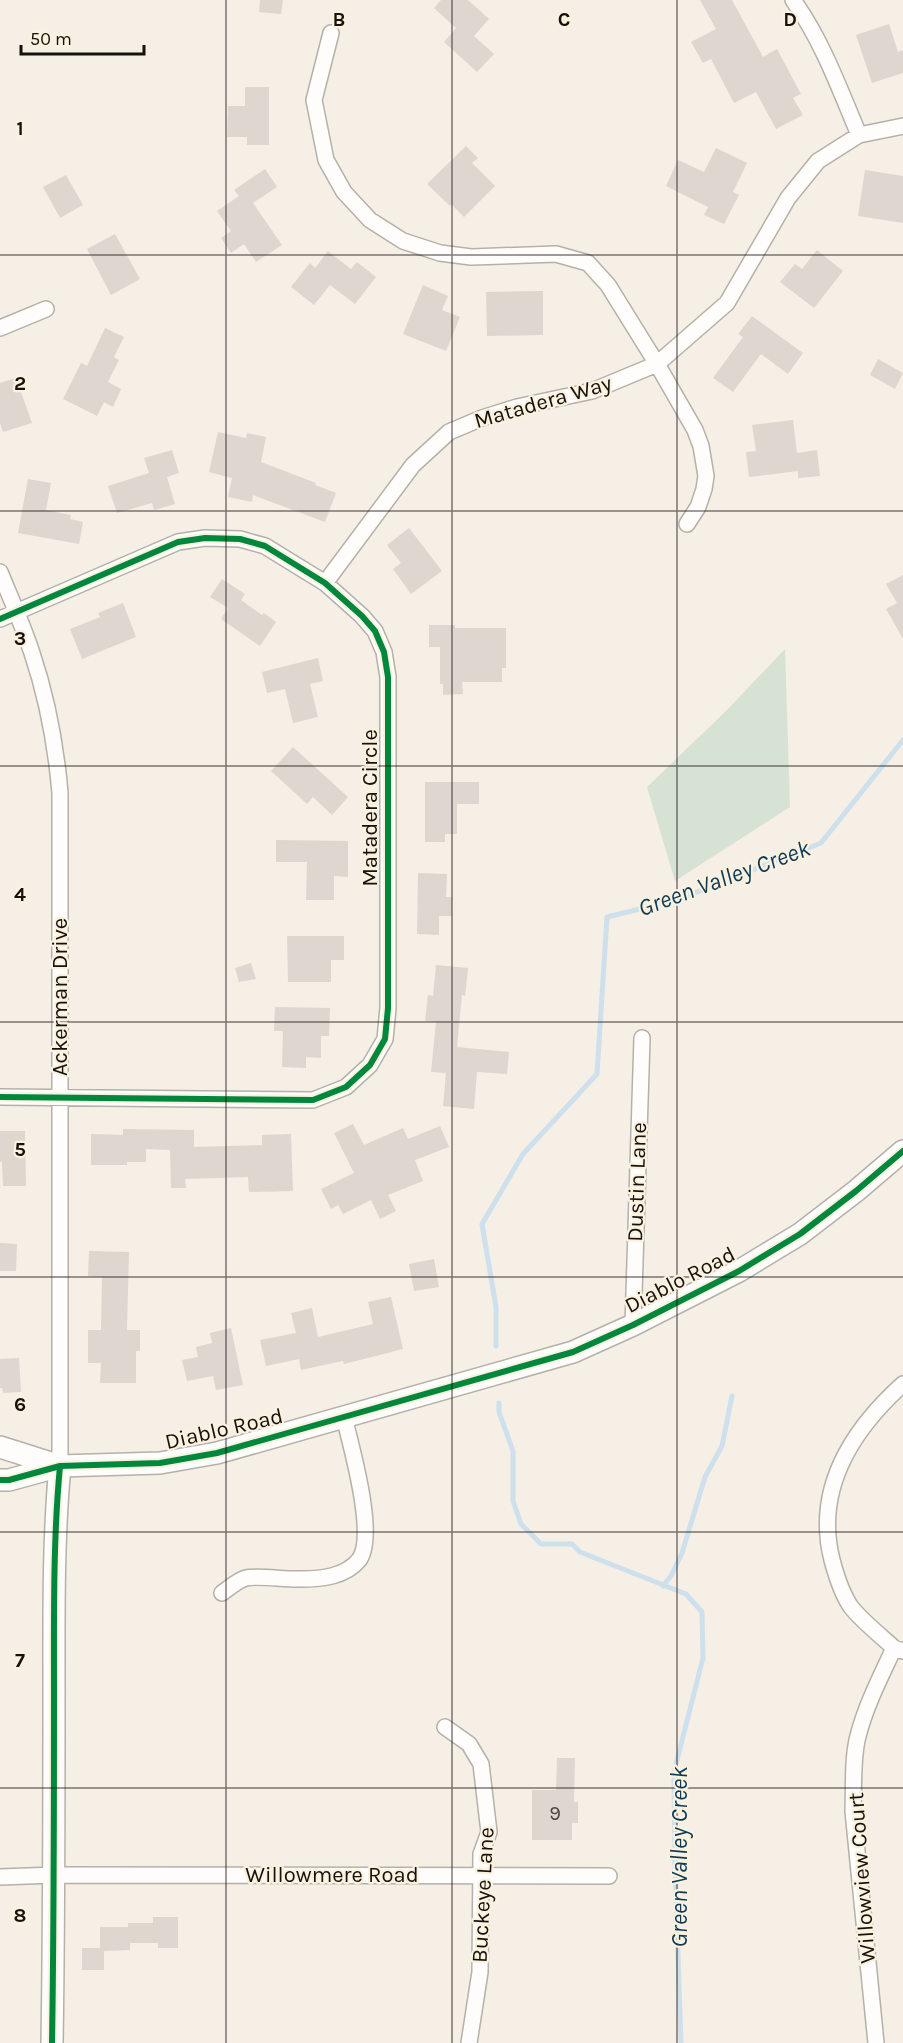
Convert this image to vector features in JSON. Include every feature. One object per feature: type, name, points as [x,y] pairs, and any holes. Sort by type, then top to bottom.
[{"type":"street","points":[[793,0],[830,67],[859,135]]},
{"type":"street","points":[[332,33],[314,100],[326,160],[344,192],[370,220],[403,241],[440,253],[471,257],[556,254],[588,263],[608,285],[695,430],[705,461],[706,476],[698,507],[687,524]]},
{"type":"street","name":"Matadera Way","points":[[325,583],[413,465],[449,432],[516,407],[592,391],[657,364],[727,303],[788,198],[818,161],[859,135],[903,126]]},
{"type":"street","points":[[0,328],[46,309]]},
{"type":"street","name":"Matadera Circle","points":[[0,619],[178,542],[205,538],[240,539],[265,546],[325,583],[362,616],[375,632],[384,652],[388,677],[388,1008],[385,1039],[370,1065],[346,1087],[313,1100],[0,1097]]},
{"type":"street","name":"Ackerman Drive","points":[[0,572],[32,653],[44,695],[59,774],[60,1466]]},
{"type":"street","name":"Dustin Lane","points":[[633,1325],[642,1038]]},
{"type":"street","name":"Diablo Road","points":[[60,1466],[160,1463],[218,1453],[573,1352],[633,1325],[739,1271],[800,1234],[856,1191],[903,1150]]},
{"type":"street","points":[[898,1650],[851,1606],[836,1575],[827,1542],[828,1501],[841,1460],[884,1401],[903,1384]]},
{"type":"street","points":[[222,1593],[246,1578],[300,1580],[339,1575],[359,1560],[363,1553],[365,1535],[363,1499],[344,1417]]},
{"type":"street","points":[[0,1447],[60,1466]]},
{"type":"street","points":[[0,1480],[9,1480],[60,1466]]},
{"type":"street","points":[[52,2043],[55,1875],[53,1610],[56,1506],[60,1466]]},
{"type":"street","name":"Willowview Court","points":[[876,2043],[853,1811],[855,1774],[858,1737],[871,1699],[898,1650]]},
{"type":"street","name":"Buckeye Lane","points":[[445,1727],[469,1744],[481,1764],[489,1832],[481,1854],[480,1972],[469,2043]]},
{"type":"street","name":"Willowmere Road","points":[[0,1877],[55,1875],[609,1876]]},
{"type":"green space","points":[[785,649],[790,807],[675,881],[647,787],[726,711]]},
{"type":"building","points":[[260,0],[283,0],[281,14],[259,12]]},
{"type":"building","points":[[441,0],[468,0],[489,19],[474,36],[494,54],[477,72],[444,42],[456,28],[434,8]]},
{"type":"building","points":[[700,0],[732,0],[763,57],[777,49],[801,94],[793,98],[803,115],[776,129],[756,92],[734,103],[711,59],[703,63],[691,42],[716,29]]},
{"type":"building","points":[[889,24],[898,52],[903,50],[903,73],[872,83],[856,35]]},
{"type":"building","points":[[245,87],[269,87],[269,145],[247,145],[247,137],[227,137],[228,106],[245,106]]},
{"type":"building","points":[[466,146],[478,158],[472,163],[495,186],[464,217],[427,184]]},
{"type":"building","points":[[716,148],[747,163],[733,192],[739,195],[724,224],[704,215],[708,207],[666,186],[678,160],[704,172]]},
{"type":"building","points":[[265,169],[277,187],[253,203],[282,245],[256,262],[244,244],[231,253],[221,238],[231,231],[217,211],[239,196],[234,190]]},
{"type":"building","points":[[865,170],[903,176],[903,223],[858,216]]},
{"type":"building","points":[[66,175],[83,205],[60,218],[43,187]]},
{"type":"building","points":[[115,234],[140,279],[111,295],[87,249]]},
{"type":"building","points":[[817,250],[843,271],[814,308],[780,282],[795,264],[802,269]]},
{"type":"building","points":[[328,251],[351,269],[357,262],[376,277],[355,304],[330,285],[314,305],[291,287],[310,263],[315,268]]},
{"type":"building","points":[[423,285],[448,296],[442,310],[460,317],[446,351],[403,334]]},
{"type":"building","points":[[543,291],[543,335],[487,336],[486,292]]},
{"type":"building","points":[[752,316],[803,353],[788,374],[761,354],[733,392],[713,378],[743,337],[738,334]]},
{"type":"building","points":[[105,328],[124,337],[114,357],[119,360],[108,382],[121,389],[113,407],[104,402],[97,416],[63,399],[81,363],[87,366]]},
{"type":"building","points":[[878,359],[903,373],[895,389],[870,375]]},
{"type":"building","points":[[16,378],[32,423],[3,432],[0,423],[0,383]]},
{"type":"building","points":[[793,420],[797,453],[817,450],[820,476],[798,478],[798,471],[749,477],[746,452],[756,451],[752,425]]},
{"type":"building","points":[[218,432],[246,438],[247,433],[266,437],[261,462],[336,493],[325,522],[253,495],[252,502],[228,497],[232,478],[209,472]]},
{"type":"building","points":[[172,450],[179,473],[167,477],[175,504],[154,510],[152,503],[117,513],[108,486],[149,473],[144,458]]},
{"type":"building","points":[[28,479],[51,483],[46,510],[71,515],[70,519],[83,522],[79,544],[18,533]]},
{"type":"building","points":[[409,528],[442,571],[411,594],[393,569],[401,563],[387,545]]},
{"type":"building","points":[[903,575],[903,639],[886,609],[897,603],[886,584]]},
{"type":"building","points":[[222,579],[245,594],[241,600],[276,622],[260,646],[221,619],[228,608],[210,597]]},
{"type":"building","points":[[123,603],[136,637],[82,659],[70,629],[100,617],[98,613]]},
{"type":"building","points":[[429,625],[455,625],[455,628],[506,628],[506,668],[502,668],[502,682],[462,682],[463,694],[443,695],[443,684],[440,684],[440,647],[429,647]]},
{"type":"building","points":[[318,658],[323,681],[310,684],[318,717],[293,723],[285,689],[267,693],[262,672]]},
{"type":"building","points":[[293,747],[348,797],[332,815],[313,797],[307,804],[271,771]]},
{"type":"building","points":[[425,782],[479,782],[479,804],[457,804],[457,834],[445,834],[445,842],[425,842]]},
{"type":"building","points":[[276,840],[348,841],[348,877],[334,876],[334,900],[306,900],[307,862],[276,862]]},
{"type":"building","points":[[418,873],[447,874],[446,897],[452,897],[452,916],[439,916],[439,935],[417,934]]},
{"type":"building","points":[[287,936],[344,936],[344,960],[331,960],[331,982],[288,982]]},
{"type":"building","points":[[251,963],[256,979],[239,982],[235,968]]},
{"type":"building","points":[[436,965],[468,968],[465,996],[462,995],[457,1047],[509,1052],[507,1074],[477,1072],[474,1109],[443,1106],[446,1073],[431,1072],[436,1022],[425,1021],[428,995],[433,996]]},
{"type":"building","points":[[275,1007],[330,1008],[329,1036],[321,1036],[321,1058],[306,1057],[306,1068],[282,1067],[283,1031],[274,1031]]},
{"type":"building","points":[[353,1124],[364,1145],[403,1128],[408,1139],[440,1126],[449,1147],[415,1160],[423,1181],[388,1195],[396,1211],[380,1219],[371,1200],[343,1214],[338,1205],[331,1209],[321,1189],[354,1173],[334,1133]]},
{"type":"building","points":[[123,1129],[194,1130],[194,1147],[262,1145],[262,1135],[291,1134],[293,1191],[249,1192],[248,1177],[185,1179],[186,1188],[171,1188],[170,1150],[146,1149],[146,1162],[127,1162],[127,1165],[91,1165],[91,1134],[123,1135]]},
{"type":"building","points":[[0,1131],[25,1131],[26,1186],[3,1186]]},
{"type":"building","points":[[0,1243],[17,1244],[16,1271],[0,1271]]},
{"type":"building","points":[[89,1251],[129,1252],[127,1330],[140,1330],[140,1351],[136,1351],[136,1383],[100,1383],[101,1363],[88,1363],[88,1330],[101,1330],[102,1277],[88,1276]]},
{"type":"building","points":[[434,1259],[439,1287],[414,1291],[409,1264]]},
{"type":"building","points":[[391,1297],[403,1349],[344,1364],[343,1361],[301,1370],[299,1359],[266,1366],[260,1340],[296,1333],[291,1313],[312,1308],[318,1337],[373,1324],[368,1302]]},
{"type":"building","points":[[231,1328],[243,1385],[216,1390],[213,1376],[187,1381],[182,1360],[198,1357],[196,1347],[212,1343],[210,1333]]},
{"type":"building","points":[[19,1358],[21,1392],[3,1393],[0,1388],[0,1359]]},
{"type":"building","points":[[557,1758],[575,1758],[574,1802],[578,1802],[578,1823],[572,1823],[572,1840],[532,1840],[532,1790],[556,1790]]},
{"type":"building","points":[[153,1917],[178,1917],[178,1948],[158,1948],[158,1943],[130,1943],[130,1950],[104,1951],[104,1970],[82,1970],[82,1948],[100,1948],[100,1927],[128,1927],[128,1923],[153,1923]]},
{"type":"waterway","name":"Green Valley Creek","points":[[496,1346],[496,1307],[482,1224],[523,1154],[597,1074],[607,917],[677,900],[821,843],[903,740]]},
{"type":"waterway","points":[[663,1586],[671,1576],[682,1553],[705,1477],[722,1446],[732,1396]]},
{"type":"waterway","name":"Green Valley Creek","points":[[499,1403],[499,1412],[513,1451],[513,1501],[521,1524],[541,1544],[572,1544],[580,1552],[686,1594],[702,1612],[703,1658],[674,1772],[681,2043]]},
{"type":"cycle path","points":[[0,619],[178,542],[205,538],[240,539],[265,546],[325,583],[362,616],[375,631],[384,652],[388,677],[388,1008],[385,1039],[370,1065],[346,1087],[313,1100],[0,1097]]},
{"type":"cycle path","points":[[0,1480],[9,1480],[60,1466],[160,1463],[217,1453],[573,1352],[633,1325],[739,1271],[800,1234],[903,1151]]},
{"type":"cycle path","points":[[52,2043],[54,1578],[60,1466]]}]
